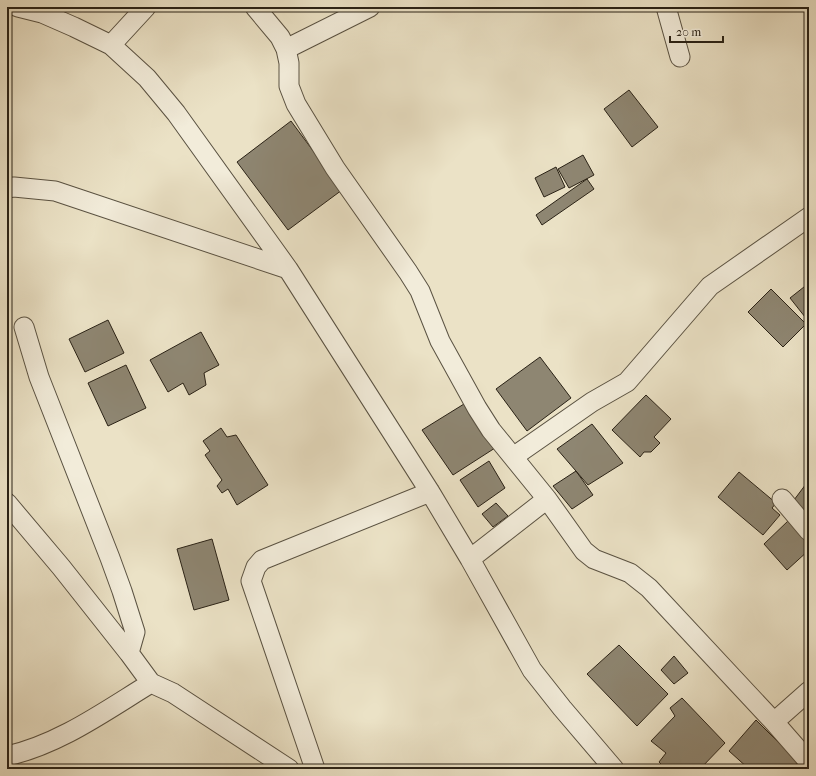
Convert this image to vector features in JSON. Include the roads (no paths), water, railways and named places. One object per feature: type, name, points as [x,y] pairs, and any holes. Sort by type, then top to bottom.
[{"type":"street","points":[[18,7],[42,14],[74,27],[111,45],[147,78],[176,113],[288,269],[430,492],[470,559],[532,670],[614,769]]},
{"type":"street","points":[[111,45],[146,7]]},
{"type":"street","points":[[255,7],[280,37],[286,49],[289,63],[290,86],[296,104],[335,168],[420,291],[440,341],[477,408],[491,430],[547,499],[584,551],[594,560],[630,573],[649,588],[774,722],[809,762]]},
{"type":"street","points":[[286,49],[370,7]]},
{"type":"street","points":[[666,7],[680,57]]},
{"type":"street","points":[[7,188],[14,187],[55,191],[288,269]]},
{"type":"street","points":[[513,457],[592,402],[627,382],[710,286],[809,217]]},
{"type":"street","points":[[24,327],[39,377],[122,591],[135,632],[129,653]]},
{"type":"street","points":[[315,769],[251,581],[256,567],[262,560],[430,492]]},
{"type":"street","points":[[470,559],[547,499]]},
{"type":"street","points":[[782,499],[809,531]]},
{"type":"street","points":[[7,503],[61,567],[151,683],[173,693],[289,769]]},
{"type":"street","points":[[7,756],[23,752],[54,740],[77,728],[151,683]]},
{"type":"street","points":[[774,722],[809,690]]}]
